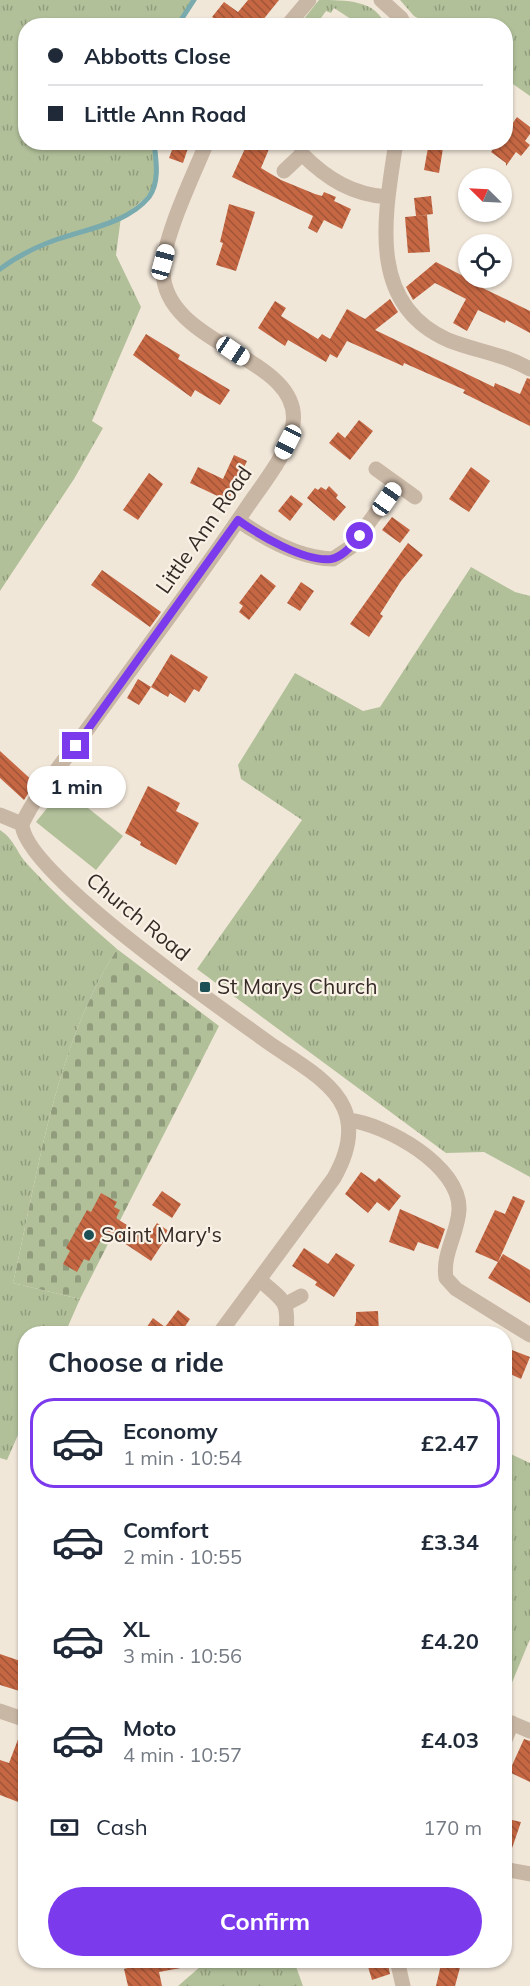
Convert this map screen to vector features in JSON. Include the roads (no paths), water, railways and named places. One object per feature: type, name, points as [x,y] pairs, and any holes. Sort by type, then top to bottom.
[{"type":"street","points":[[294,18],[309,0]]},
{"type":"street","points":[[381,0],[401,18]]},
{"type":"street","name":"Little Ann Road","points":[[22,824],[238,520],[280,457],[292,431],[293,409],[287,391],[194,325],[174,305],[166,289],[163,270],[168,246],[204,150]]},
{"type":"street","points":[[284,171],[300,150]]},
{"type":"street","points":[[303,150],[316,169],[349,189],[367,196],[388,198]]},
{"type":"street","points":[[395,150],[388,198],[386,254],[391,277],[400,300],[426,327],[448,340],[495,354],[530,369]]},
{"type":"street","points":[[376,469],[415,496]]},
{"type":"street","points":[[238,520],[271,540],[307,554],[333,559],[351,547],[397,484]]},
{"type":"street","points":[[0,815],[22,824]]},
{"type":"street","name":"Church Road","points":[[22,824],[26,840],[70,889],[114,927],[326,1086],[338,1097],[348,1120],[347,1150],[342,1164],[225,1326]]},
{"type":"street","points":[[348,1120],[366,1122],[384,1129],[412,1147],[451,1180],[458,1195],[459,1213],[447,1256],[446,1278],[456,1289],[530,1335]]},
{"type":"street","points":[[260,1280],[286,1304],[289,1310],[287,1326]]},
{"type":"street","points":[[286,1304],[301,1296]]},
{"type":"street","points":[[0,1711],[18,1717]]},
{"type":"street","points":[[512,1723],[530,1731]]},
{"type":"street","points":[[512,1871],[530,1874]]},
{"type":"street","points":[[400,1968],[403,1986]]},
{"type":"waterway","points":[[182,18],[194,0]]},
{"type":"waterway","points":[[0,269],[35,248],[119,219],[140,206],[149,197],[155,185],[155,150]]},
{"type":"place","name":"St Marys Church","points":[[205,987]]},
{"type":"place","name":"Saint Mary's","points":[[89,1235]]}]
